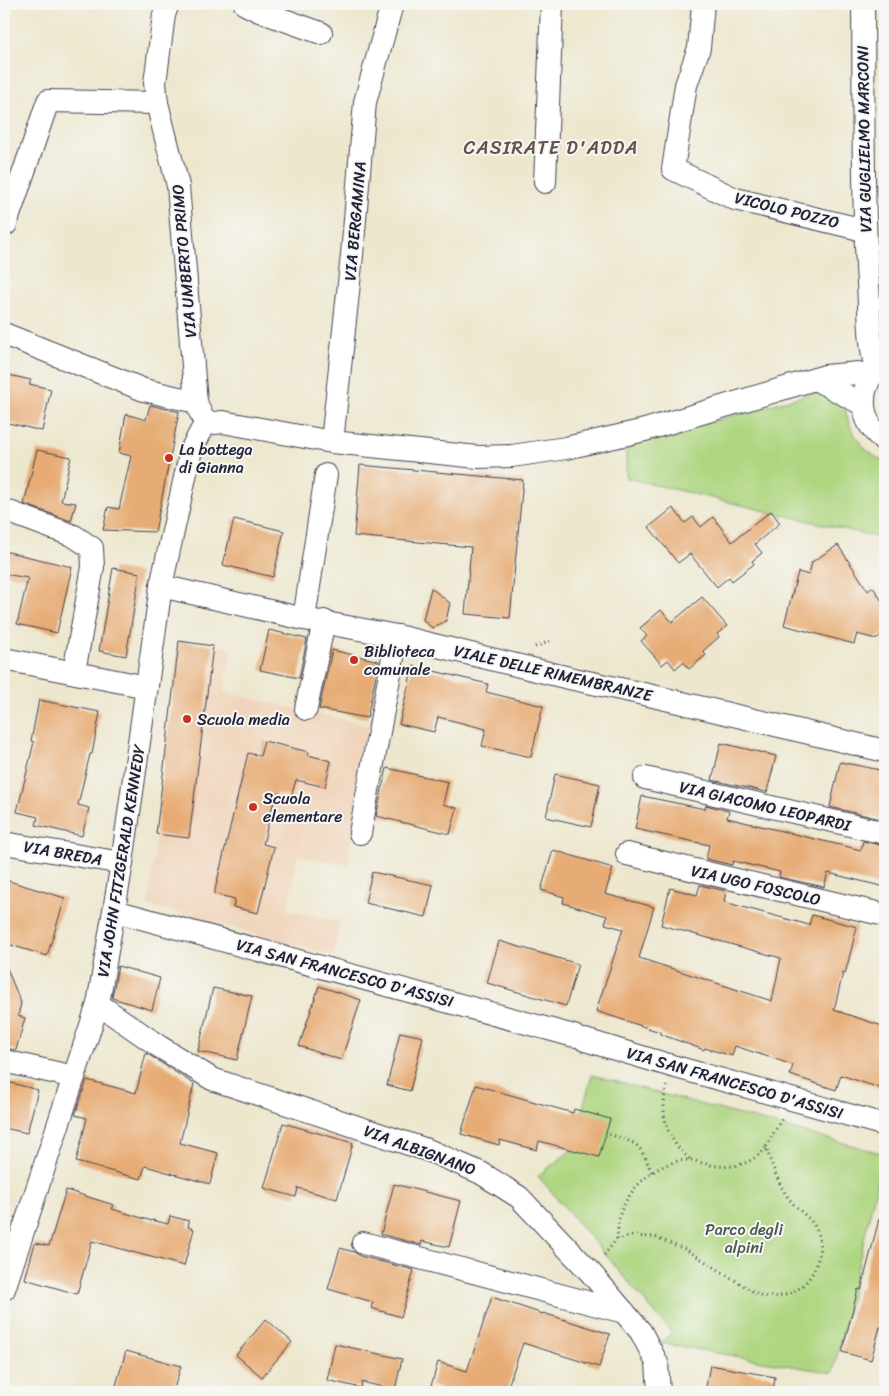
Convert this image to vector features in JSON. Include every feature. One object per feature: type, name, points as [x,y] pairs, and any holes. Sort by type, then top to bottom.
[{"type":"street","name":"VIA UMBERTO PRIMO","points":[[168,4],[164,15],[155,83],[157,103],[178,186],[196,402],[205,424]]},
{"type":"street","points":[[245,4],[259,11],[321,33]]},
{"type":"street","name":"VIA BERGAMINA","points":[[332,442],[352,256],[365,102],[392,4]]},
{"type":"street","points":[[545,182],[552,4]]},
{"type":"street","name":"VICOLO POZZO","points":[[704,4],[699,48],[686,85],[673,169],[735,199],[864,230]]},
{"type":"street","name":"VIA GUGLIELMO MARCONI","points":[[863,4],[864,230],[870,304],[869,330],[877,369]]},
{"type":"street","points":[[6,224],[48,101],[157,103]]},
{"type":"street","points":[[870,304],[885,321]]},
{"type":"street","points":[[4,334],[144,390],[196,402]]},
{"type":"street","points":[[205,424],[223,422],[332,442],[478,457],[512,456],[566,448],[645,430],[793,384],[826,376],[877,369]]},
{"type":"street","points":[[877,369],[867,384],[864,404],[866,416],[872,428],[885,441]]},
{"type":"street","points":[[815,379],[864,404]]},
{"type":"street","name":"VIA JOHN FITZGERALD KENNEDY","points":[[4,1290],[98,1004],[115,911],[161,586],[191,450],[205,424]]},
{"type":"street","points":[[306,709],[326,475]]},
{"type":"street","points":[[4,510],[74,536],[92,548],[93,566],[74,672]]},
{"type":"street","name":"VIALE DELLE RIMEMBRANZE","points":[[161,586],[314,620],[397,636],[885,751]]},
{"type":"street","points":[[360,833],[397,636]]},
{"type":"street","points":[[4,659],[147,687]]},
{"type":"street","name":"VIA GIACOMO LEOPARDI","points":[[645,778],[885,833]]},
{"type":"street","name":"VIA BREDA","points":[[4,843],[122,863]]},
{"type":"street","name":"VIA UGO FOSCOLO","points":[[627,854],[885,916]]},
{"type":"street","name":"VIA SAN FRANCESCO D'ASSISI","points":[[115,911],[580,1038],[672,1066],[885,1124]]},
{"type":"street","name":"VIA ALBIGNANO","points":[[98,1004],[160,1047],[212,1079],[430,1151],[481,1173],[519,1197],[590,1272],[641,1332],[657,1363],[659,1392]]},
{"type":"street","points":[[4,1061],[74,1077]]},
{"type":"street","points":[[363,1243],[624,1312]]},
{"type":"path","points":[[665,1094],[664,1115],[670,1136],[680,1150],[692,1160],[709,1165],[736,1166],[754,1159],[766,1147],[779,1125]]},
{"type":"path","points":[[609,1134],[633,1142],[642,1150],[652,1173]]},
{"type":"path","points":[[617,1239],[644,1235],[666,1241],[687,1250],[760,1296],[771,1298],[794,1292],[804,1285],[816,1266],[820,1246],[818,1235],[814,1225],[789,1199],[775,1174],[766,1147]]},
{"type":"path","points":[[590,1272],[617,1239],[621,1211],[628,1196],[639,1183],[652,1173],[678,1162],[692,1160]]},
{"type":"shaded area","points":[[179,641],[232,648],[224,692],[369,726],[348,866],[298,855],[287,910],[339,921],[334,955],[148,905]]},
{"type":"green space","points":[[813,393],[826,396],[845,408],[850,425],[858,440],[877,458],[885,462],[885,539],[626,478],[626,449],[636,443]]},
{"type":"green space","name":"Parco degli alpini","points":[[592,1075],[884,1154],[833,1373],[659,1343],[672,1333],[538,1176],[571,1150]]},
{"type":"building","points":[[4,374],[31,380],[29,384],[51,389],[42,431],[4,422]]},
{"type":"building","points":[[150,405],[179,412],[155,532],[103,530],[108,507],[119,509],[131,456],[119,453],[126,414],[146,420]]},
{"type":"building","points":[[37,450],[71,457],[61,501],[76,503],[71,521],[24,504]]},
{"type":"building","points":[[360,465],[523,480],[510,618],[465,614],[471,547],[354,536]]},
{"type":"building","points":[[673,508],[685,523],[693,517],[701,527],[713,517],[732,542],[771,511],[780,523],[755,544],[762,553],[752,561],[754,564],[732,581],[729,577],[717,587],[690,554],[678,563],[649,527]]},
{"type":"building","points":[[234,519],[284,531],[273,577],[223,565]]},
{"type":"building","points":[[838,545],[868,591],[873,587],[885,606],[885,633],[876,639],[857,634],[854,644],[784,625],[798,572],[809,575],[812,562]]},
{"type":"building","points":[[4,551],[72,567],[57,633],[17,624],[28,578],[4,574]]},
{"type":"building","points":[[113,568],[140,573],[126,656],[99,651]]},
{"type":"building","points":[[431,588],[450,603],[446,621],[432,628],[423,620]]},
{"type":"building","points":[[702,597],[727,626],[717,634],[719,637],[703,651],[706,655],[689,669],[683,662],[675,669],[668,660],[662,665],[641,641],[647,636],[640,628],[661,610],[672,622]]},
{"type":"building","points":[[269,630],[307,639],[299,678],[260,670]]},
{"type":"building","points":[[179,641],[213,646],[189,838],[156,834]]},
{"type":"building","points":[[332,650],[379,661],[367,718],[319,709]]},
{"type":"building","points":[[413,666],[488,684],[486,692],[543,706],[531,757],[482,746],[486,729],[438,717],[434,732],[399,724]]},
{"type":"building","points":[[39,700],[100,712],[92,754],[90,754],[78,805],[89,808],[82,836],[36,825],[38,817],[17,812],[34,742],[31,741]]},
{"type":"building","points":[[264,741],[309,752],[308,755],[331,761],[325,787],[296,780],[291,797],[276,793],[263,844],[274,847],[258,913],[233,907],[235,899],[214,894],[248,753],[260,756]]},
{"type":"building","points":[[721,743],[776,756],[767,792],[712,780]]},
{"type":"building","points":[[840,762],[885,771],[885,820],[830,807]]},
{"type":"building","points":[[387,768],[448,782],[443,804],[457,808],[450,834],[376,816]]},
{"type":"building","points":[[555,774],[600,784],[591,827],[546,817]]},
{"type":"building","points":[[642,796],[705,809],[706,805],[729,811],[727,818],[861,850],[863,841],[885,846],[885,887],[828,873],[824,887],[779,877],[780,872],[733,861],[732,865],[706,859],[709,845],[635,829]]},
{"type":"building","points":[[553,850],[613,868],[605,894],[654,907],[639,958],[772,1001],[781,958],[661,925],[670,888],[697,895],[700,885],[726,891],[724,902],[809,925],[812,915],[857,927],[834,1010],[885,1027],[885,1090],[841,1075],[836,1090],[790,1075],[793,1065],[735,1046],[732,1056],[705,1048],[704,1050],[660,1034],[660,1032],[596,1011],[623,929],[605,924],[607,916],[563,903],[564,897],[541,890]]},
{"type":"building","points":[[372,872],[433,885],[426,917],[365,903]]},
{"type":"building","points":[[9,881],[65,898],[47,956],[4,943],[4,898]]},
{"type":"building","points":[[499,941],[578,964],[566,1006],[487,983]]},
{"type":"building","points":[[4,961],[21,1003],[18,1016],[25,1018],[16,1050],[4,1048]]},
{"type":"building","points":[[118,966],[160,978],[152,1010],[112,998]]},
{"type":"building","points":[[319,986],[361,1000],[341,1060],[299,1046]]},
{"type":"building","points":[[213,988],[252,996],[237,1060],[198,1051]]},
{"type":"building","points":[[400,1032],[423,1037],[410,1091],[387,1085]]},
{"type":"building","points":[[146,1053],[194,1084],[180,1143],[218,1153],[210,1184],[145,1166],[141,1179],[76,1162],[87,1118],[75,1115],[87,1080],[136,1093]]},
{"type":"building","points":[[4,1081],[38,1090],[27,1133],[4,1128]]},
{"type":"building","points":[[476,1085],[573,1113],[574,1109],[610,1119],[599,1157],[539,1141],[537,1150],[500,1140],[499,1145],[461,1134]]},
{"type":"building","points":[[283,1123],[353,1143],[337,1199],[298,1188],[296,1197],[264,1188]]},
{"type":"building","points":[[394,1184],[461,1201],[449,1247],[422,1241],[421,1245],[381,1234]]},
{"type":"building","points":[[66,1190],[114,1205],[112,1209],[152,1221],[168,1224],[170,1216],[189,1221],[188,1227],[194,1229],[184,1266],[92,1241],[77,1294],[25,1279],[35,1243],[49,1246]]},
{"type":"building","points":[[879,1219],[885,1220],[885,1328],[880,1327],[871,1360],[842,1352],[858,1289],[861,1290]]},
{"type":"building","points":[[340,1248],[360,1256],[414,1270],[401,1317],[371,1308],[373,1302],[328,1289]]},
{"type":"building","points":[[492,1297],[610,1334],[599,1367],[523,1343],[506,1392],[453,1392],[431,1386],[438,1362],[467,1371]]},
{"type":"building","points":[[266,1319],[292,1342],[262,1377],[236,1355]]},
{"type":"building","points":[[335,1344],[402,1359],[395,1390],[362,1382],[361,1388],[327,1380]]},
{"type":"building","points":[[126,1351],[181,1366],[173,1392],[114,1392]]},
{"type":"building","points":[[710,1365],[775,1377],[773,1392],[705,1392]]},
{"type":"place","name":"La bottega di Gianna","points":[[169,458]]},
{"type":"place","name":"Biblioteca comunale","points":[[354,660]]},
{"type":"place","name":"Scuola media","points":[[187,719]]},
{"type":"place","name":"Scuola elementare","points":[[253,807]]},
{"type":"district","name":"CASIRATE D'ADDA","points":[[551,147]]}]
